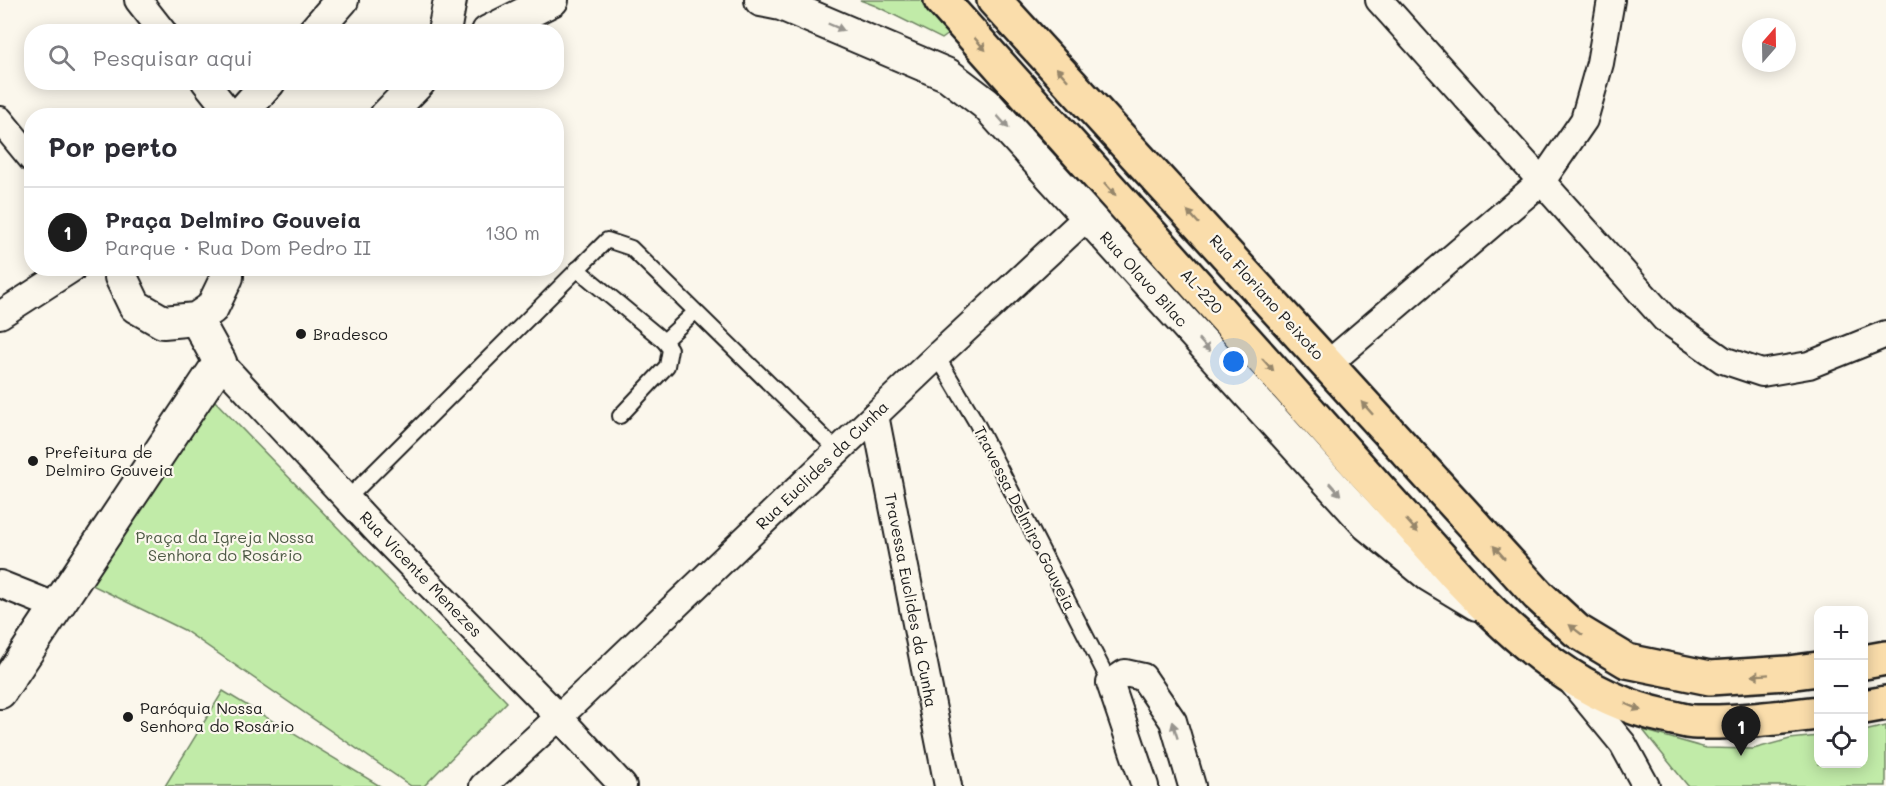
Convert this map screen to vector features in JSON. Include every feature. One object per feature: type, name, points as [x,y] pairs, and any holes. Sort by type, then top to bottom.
[{"type":"highway","name":"AL-220","points":[[941,0],[1463,583]]},
{"type":"highway","name":"Rua Floriano Peixoto","points":[[994,0],[1538,595],[1577,631],[1626,661],[1710,678],[1814,670]]},
{"type":"highway","name":"Rua Olavo Bilac","points":[[1463,583],[1512,632],[1562,671]]},
{"type":"highway","points":[[1868,661],[1886,658]]},
{"type":"highway","name":"AL-220","points":[[1562,671],[1593,690],[1641,711],[1694,722],[1777,718],[1814,713]]},
{"type":"highway","points":[[1868,705],[1886,703]]},
{"type":"street","points":[[138,0],[157,24]]},
{"type":"street","points":[[321,24],[342,0]]},
{"type":"street","points":[[446,24],[450,0]]},
{"type":"street","points":[[504,24],[552,0]]},
{"type":"street","name":"Rua Olavo Bilac","points":[[761,0],[781,4],[948,75],[986,104],[1368,525],[1429,575],[1492,614]]},
{"type":"street","points":[[1379,0],[1665,319],[1723,360],[1762,373],[1809,364],[1886,334]]},
{"type":"street","points":[[1328,364],[1542,181],[1584,120],[1600,63],[1611,0]]},
{"type":"street","points":[[211,90],[226,108]]},
{"type":"street","points":[[246,108],[262,90]]},
{"type":"street","points":[[394,108],[411,90]]},
{"type":"street","points":[[0,120],[24,149]]},
{"type":"street","name":"Rua Euclides da Cunha","points":[[483,786],[559,717],[837,450],[1087,217]]},
{"type":"street","points":[[0,315],[61,276]]},
{"type":"street","points":[[122,276],[135,306],[163,322],[196,319],[212,308],[228,276]]},
{"type":"street","points":[[0,692],[55,606],[220,362],[196,319]]},
{"type":"street","name":"Rua Vicente Menezes","points":[[220,362],[623,786]]},
{"type":"street","name":"Travessa Euclides da Cunha","points":[[875,415],[948,786]]},
{"type":"street","points":[[0,584],[55,606]]},
{"type":"street","name":"Rua Olavo Bilac","points":[[1562,671],[1623,744],[1646,786]]},
{"type":"street","points":[[1110,683],[1125,673],[1143,677],[1173,721],[1192,786]]},
{"type":"street","name":"Travessa Delmiro Gouveia","points":[[1110,683],[1145,786]]},
{"type":"lane","points":[[348,498],[607,240],[631,248],[837,450]]},
{"type":"lane","points":[[577,269],[664,341],[669,350],[667,366],[620,416]]},
{"type":"lane","points":[[664,341],[696,312]]},
{"type":"lane","name":"Travessa Delmiro Gouveia","points":[[937,356],[976,422],[1110,683]]},
{"type":"green space","points":[[860,0],[925,0],[953,31],[942,39]]},
{"type":"green space","name":"Praça da Igreja Nossa Senhora do Rosário","points":[[212,398],[507,702],[424,786],[411,786],[184,630],[88,583]]},
{"type":"green space","points":[[223,691],[380,786],[165,786]]},
{"type":"green space","points":[[1886,726],[1886,786],[1688,786],[1643,730],[1706,748],[1753,749],[1790,739],[1814,736],[1814,768],[1868,768],[1868,730]]},
{"type":"place","name":"Bradesco","points":[[301,334]]},
{"type":"place","name":"Prefeitura de Delmiro Gouveia","points":[[33,461]]},
{"type":"place","name":"Paróquia Nossa Senhora do Rosário","points":[[128,717]]},
{"type":"place","name":"Praça Delmiro Gouveia","points":[[1741,756]]}]
